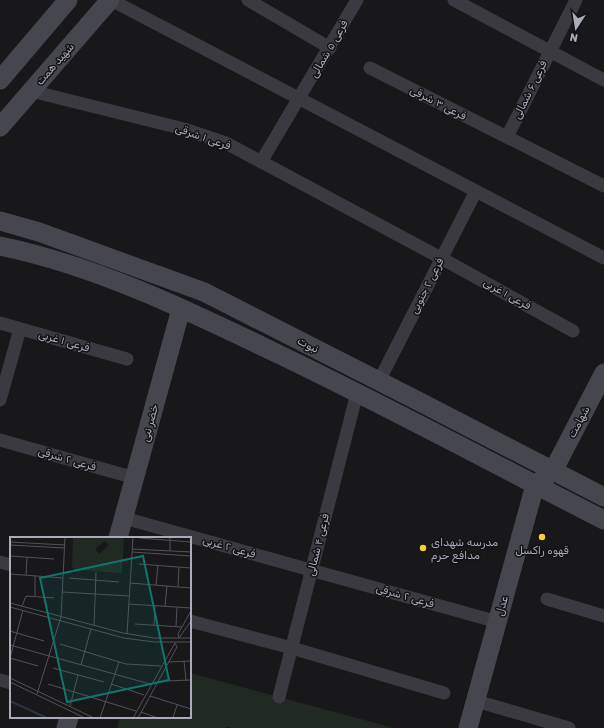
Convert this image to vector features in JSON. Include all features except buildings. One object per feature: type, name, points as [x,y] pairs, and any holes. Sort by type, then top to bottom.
[{"type":"main road","points":[[0,80],[68,0]]},
{"type":"main road","name":"شهید همت","points":[[0,127],[111,0]]},
{"type":"main road","name":"نبوت","points":[[0,221],[39,232],[204,292],[604,497]]},
{"type":"main road","name":"نبوت","points":[[0,246],[34,253],[94,273],[204,318],[357,393],[604,520]]},
{"type":"main road","name":"خضر نبی","points":[[118,537],[181,308]]},
{"type":"main road","name":"شهامت","points":[[553,471],[604,373]]},
{"type":"main road","points":[[535,485],[553,471]]},
{"type":"main road","name":"عدل","points":[[468,728],[535,485]]},
{"type":"main road","points":[[66,728],[69,718]]},
{"type":"street","points":[[111,0],[604,258]]},
{"type":"street","points":[[248,0],[330,48]]},
{"type":"street","name":"فرعی ۵ شمالی","points":[[261,162],[300,99],[357,0]]},
{"type":"street","name":"فرعی ۶ شمالی","points":[[507,137],[576,0]]},
{"type":"street","points":[[460,3],[604,80]]},
{"type":"street","name":"فرعی ۳ شرقی","points":[[370,68],[604,186]]},
{"type":"street","name":"فرعی ۱ شرقی","points":[[31,91],[184,129],[226,143],[261,162]]},
{"type":"street","points":[[261,162],[441,258]]},
{"type":"street","name":"فرعی ۲ جنوبی","points":[[379,381],[476,191]]},
{"type":"street","name":"فرعی ۱ غربی","points":[[441,258],[574,331]]},
{"type":"street","name":"فرعی ۱ غربی","points":[[0,323],[127,359]]},
{"type":"street","points":[[0,400],[20,329]]},
{"type":"street","name":"فرعی ۴ شمالی","points":[[279,697],[357,393]]},
{"type":"street","name":"فرعی ۲ شرقی","points":[[0,440],[135,478]]},
{"type":"street","name":"فرعی ۲ غربی","points":[[124,518],[312,570]]},
{"type":"street","points":[[0,562],[10,565]]},
{"type":"street","name":"فرعی ۲ شرقی","points":[[312,570],[498,622]]},
{"type":"street","points":[[547,599],[604,616]]},
{"type":"street","points":[[191,621],[292,648],[444,693]]},
{"type":"street","points":[[0,680],[10,683]]},
{"type":"street","points":[[476,701],[569,728]]},
{"type":"shaded area","points":[[191,673],[394,728],[228,727],[117,728],[120,718],[191,718]]},
{"type":"place","name":"قهوه راکسل","points":[[542,537]]},
{"type":"place","name":"مدرسه شهدای مدافع حرم","points":[[423,548]]}]
